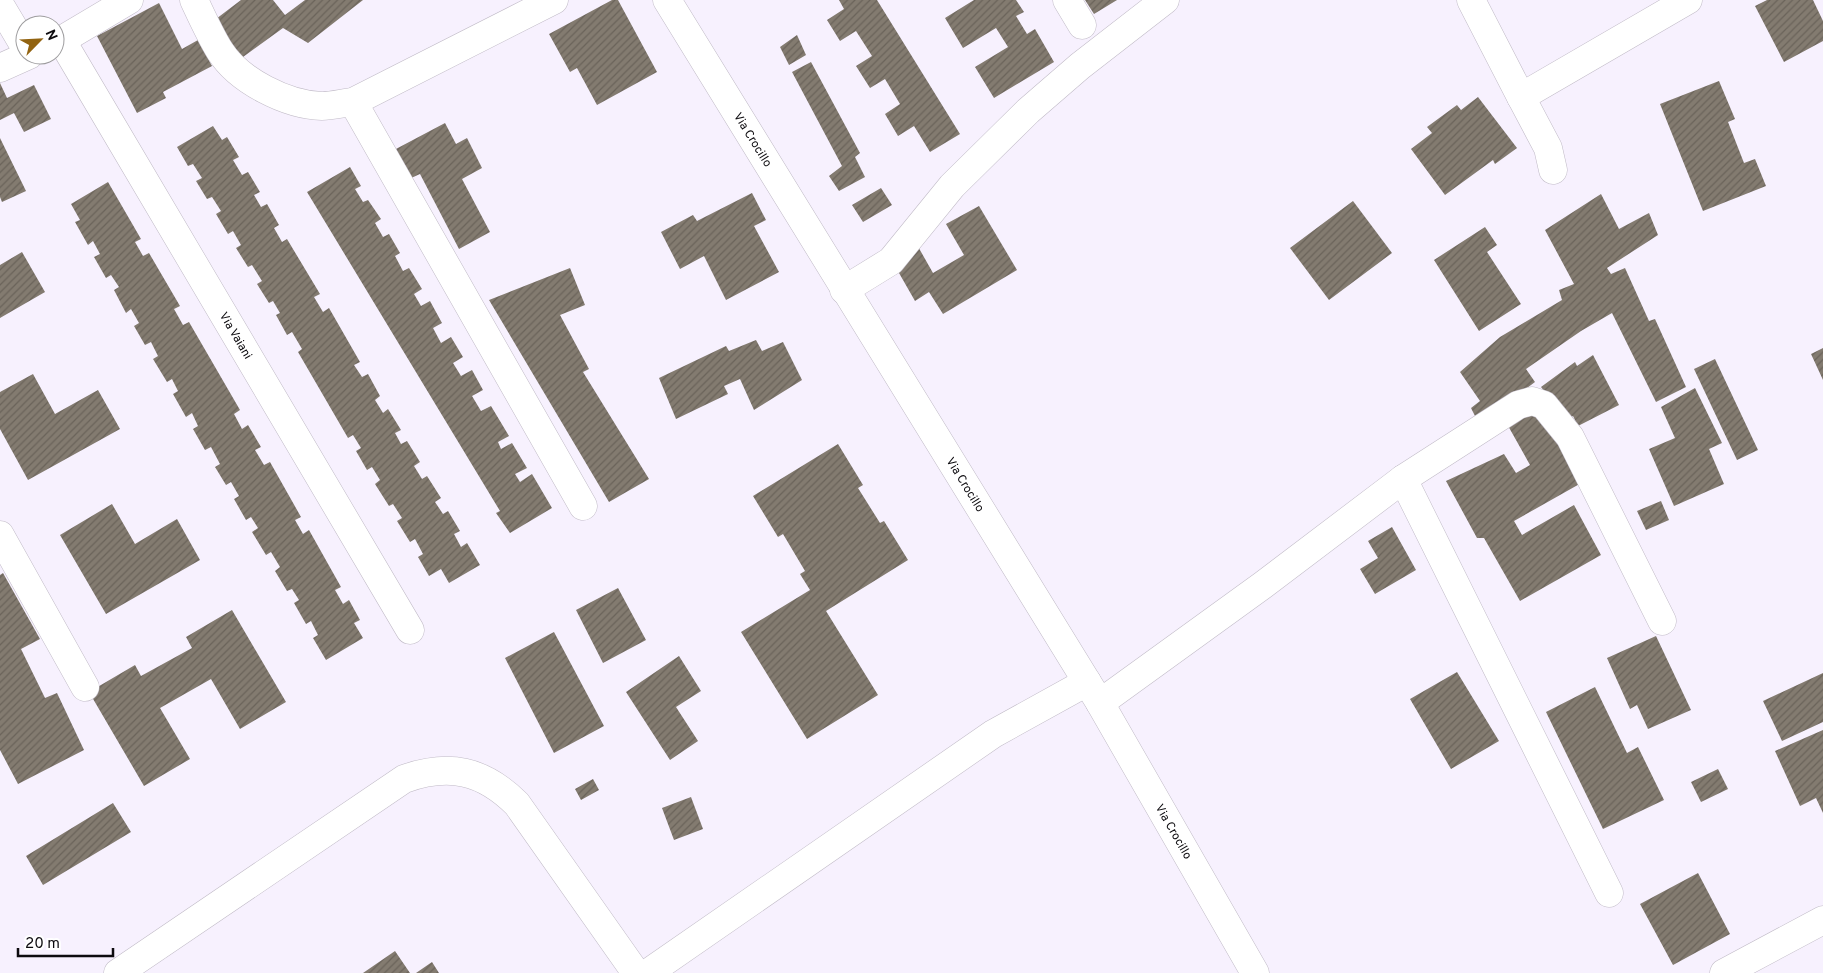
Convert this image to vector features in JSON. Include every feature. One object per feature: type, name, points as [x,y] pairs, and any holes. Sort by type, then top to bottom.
[{"type":"street","name":"Via Vaiani","points":[[65,39],[129,0]]},
{"type":"street","points":[[194,0],[220,52],[230,64],[253,83],[281,96],[298,102],[322,106],[353,102],[554,0]]},
{"type":"street","name":"Via Crocillo","points":[[667,0],[844,290],[1094,692],[1255,973]]},
{"type":"street","points":[[1067,0],[1082,25]]},
{"type":"street","points":[[844,290],[891,260],[952,186],[1028,111],[1080,66],[1165,0]]},
{"type":"street","points":[[1471,0],[1548,148],[1554,170]]},
{"type":"street","points":[[1521,97],[1688,0]]},
{"type":"street","points":[[0,5],[15,30]]},
{"type":"street","name":"Via Vaiani","points":[[65,55],[410,630]]},
{"type":"street","points":[[0,68],[15,61]]},
{"type":"street","points":[[353,102],[583,506]]},
{"type":"street","points":[[648,973],[993,734],[1094,692],[1263,585],[1403,479],[1518,405],[1532,400],[1544,405],[1570,436],[1662,622]]},
{"type":"street","points":[[1403,479],[1609,894]]},
{"type":"street","points":[[0,535],[85,687]]},
{"type":"street","points":[[118,973],[404,779],[421,773],[439,770],[457,770],[474,775],[504,791],[517,804],[636,973]]},
{"type":"street","points":[[1724,973],[1823,920]]},
{"type":"building","points":[[241,0],[273,0],[285,15],[305,0],[363,0],[308,43],[283,28],[243,57],[212,22]]},
{"type":"building","points":[[612,0],[618,0],[657,72],[597,105],[577,68],[570,72],[549,34]]},
{"type":"building","points":[[839,0],[877,0],[960,134],[930,152],[914,126],[898,136],[885,114],[900,104],[885,79],[870,88],[856,66],[872,56],[856,31],[840,41],[827,20],[844,9]]},
{"type":"building","points":[[974,0],[1016,0],[1024,12],[1016,16],[1027,34],[1035,29],[1054,62],[994,98],[975,67],[1008,47],[996,28],[963,48],[945,18]]},
{"type":"building","points":[[1085,0],[1117,0],[1094,14]]},
{"type":"building","points":[[1767,0],[1813,0],[1823,21],[1823,41],[1784,62],[1755,6]]},
{"type":"building","points":[[159,3],[182,49],[198,40],[212,66],[163,92],[166,98],[137,113],[97,36]]},
{"type":"building","points":[[797,35],[806,55],[789,65],[780,47]]},
{"type":"building","points":[[811,62],[860,153],[855,157],[865,177],[839,191],[829,176],[842,166],[792,72]]},
{"type":"building","points":[[1719,81],[1735,119],[1728,122],[1744,163],[1755,159],[1766,186],[1703,211],[1660,104]]},
{"type":"building","points":[[0,83],[7,98],[34,85],[51,119],[24,132],[14,113],[0,120]]},
{"type":"building","points":[[1478,97],[1517,148],[1495,164],[1493,160],[1445,195],[1411,149],[1432,133],[1427,127],[1457,105],[1461,110]]},
{"type":"building","points":[[445,123],[456,144],[467,138],[482,168],[462,179],[490,232],[459,249],[420,174],[409,179],[394,150]]},
{"type":"building","points":[[213,126],[222,140],[227,137],[239,157],[233,160],[242,175],[248,172],[260,192],[254,195],[261,207],[267,204],[279,225],[274,228],[282,242],[287,239],[320,294],[314,297],[323,312],[329,308],[360,362],[354,365],[362,377],[368,374],[380,396],[375,400],[383,413],[388,409],[401,430],[395,433],[401,444],[407,441],[420,462],[414,466],[422,479],[427,476],[441,498],[435,502],[443,514],[448,511],[460,531],[454,534],[461,547],[467,543],[480,565],[449,583],[441,569],[429,576],[418,557],[423,554],[415,539],[410,542],[397,521],[402,518],[393,504],[389,506],[375,484],[380,480],[372,467],[367,470],[356,451],[361,448],[353,435],[348,438],[298,352],[302,349],[292,332],[287,335],[276,315],[280,313],[273,301],[269,303],[257,284],[262,281],[252,265],[248,267],[236,248],[241,245],[233,231],[228,234],[216,214],[221,211],[212,197],[207,199],[196,181],[202,178],[193,164],[188,166],[177,147]]},
{"type":"building","points":[[0,138],[26,191],[2,202],[0,197]]},
{"type":"building","points":[[350,167],[361,186],[355,189],[363,202],[368,200],[381,219],[375,223],[383,237],[389,234],[400,253],[395,256],[403,271],[409,268],[422,289],[414,294],[421,306],[430,301],[442,323],[433,328],[441,343],[451,337],[463,357],[453,363],[461,376],[472,370],[483,390],[472,396],[481,411],[491,406],[509,436],[498,442],[501,449],[512,443],[527,468],[515,474],[520,482],[532,474],[552,508],[510,533],[496,513],[500,511],[307,192]]},
{"type":"building","points":[[108,182],[141,239],[135,242],[143,256],[149,253],[180,306],[174,309],[183,325],[189,322],[240,410],[234,414],[242,429],[248,425],[261,447],[255,450],[264,465],[270,462],[301,517],[295,520],[303,534],[309,530],[341,587],[335,590],[343,604],[349,600],[360,620],[354,623],[363,638],[326,660],[313,638],[318,635],[311,621],[306,624],[294,603],[299,600],[292,589],[287,591],[275,571],[280,567],[271,552],[266,555],[252,532],[258,528],[251,517],[246,520],[234,499],[239,496],[231,482],[226,485],[215,467],[220,464],[211,447],[205,450],[193,429],[198,426],[192,413],[186,417],[173,394],[178,391],[172,379],[167,382],[153,359],[158,356],[151,342],[145,345],[134,326],[139,323],[131,309],[126,313],[114,290],[119,287],[111,275],[106,278],[94,257],[100,254],[93,241],[88,245],[75,222],[80,220],[71,204]]},
{"type":"building","points":[[881,188],[892,205],[863,222],[852,205]]},
{"type":"building","points":[[752,193],[766,220],[754,226],[779,272],[726,300],[704,256],[680,269],[661,232],[693,215],[697,221]]},
{"type":"building","points":[[1601,194],[1619,229],[1649,213],[1658,235],[1607,268],[1611,274],[1625,268],[1649,321],[1655,319],[1686,387],[1656,402],[1612,313],[1581,331],[1526,369],[1535,382],[1479,424],[1471,408],[1480,401],[1460,372],[1500,337],[1562,300],[1559,290],[1574,284],[1545,230]]},
{"type":"building","points":[[1353,201],[1392,253],[1329,300],[1290,248]]},
{"type":"building","points":[[979,206],[1017,270],[943,314],[929,292],[915,301],[895,266],[916,243],[933,273],[964,255],[946,224]]},
{"type":"building","points":[[1485,227],[1497,245],[1487,252],[1521,304],[1479,331],[1434,260]]},
{"type":"building","points":[[22,252],[45,292],[0,318],[0,265]]},
{"type":"building","points":[[570,268],[585,305],[560,315],[589,369],[583,372],[649,479],[609,502],[489,300]]},
{"type":"building","points":[[756,340],[762,351],[783,342],[802,380],[754,410],[740,379],[724,386],[728,394],[676,419],[659,378],[726,346],[729,351]]},
{"type":"building","points":[[1823,348],[1823,380],[1811,354]]},
{"type":"building","points":[[1593,355],[1619,405],[1578,426],[1573,416],[1567,420],[1541,387],[1575,362],[1577,366]]},
{"type":"building","points":[[1715,359],[1758,450],[1737,460],[1694,369]]},
{"type":"building","points":[[33,374],[55,414],[98,390],[120,429],[28,480],[0,429],[0,392]]},
{"type":"building","points":[[1695,388],[1722,443],[1709,449],[1724,484],[1674,506],[1649,449],[1675,438],[1661,407]]},
{"type":"building","points":[[1535,409],[1554,425],[1583,482],[1514,521],[1522,535],[1574,505],[1601,555],[1520,601],[1484,538],[1477,538],[1446,481],[1504,454],[1516,473],[1530,465],[1507,424]]},
{"type":"building","points":[[838,444],[863,485],[858,488],[880,523],[884,521],[908,560],[826,611],[878,695],[807,739],[741,632],[810,590],[800,574],[805,571],[783,534],[778,537],[753,496]]},
{"type":"building","points":[[1661,501],[1669,520],[1646,530],[1637,511]]},
{"type":"building","points":[[112,504],[135,544],[177,519],[200,560],[106,614],[60,535]]},
{"type":"building","points":[[1392,527],[1416,570],[1375,594],[1360,569],[1378,558],[1368,541]]},
{"type":"building","points":[[3,573],[40,639],[21,649],[45,698],[57,693],[84,750],[18,784],[0,750],[0,575]]},
{"type":"building","points":[[618,588],[646,640],[603,663],[576,610]]},
{"type":"building","points":[[232,610],[286,702],[240,729],[211,679],[160,708],[190,759],[144,786],[89,692],[135,665],[141,676],[192,648],[186,637]]},
{"type":"building","points":[[554,632],[604,726],[554,753],[505,658]]},
{"type":"building","points":[[1656,636],[1691,710],[1648,729],[1637,705],[1630,709],[1607,658]]},
{"type":"building","points":[[679,656],[701,691],[676,707],[698,741],[670,760],[626,692]]},
{"type":"building","points":[[1457,672],[1499,741],[1451,769],[1410,699]]},
{"type":"building","points":[[1823,673],[1823,722],[1782,741],[1763,701]]},
{"type":"building","points":[[1595,687],[1627,753],[1638,747],[1664,800],[1603,829],[1546,712]]},
{"type":"building","points":[[1823,730],[1823,813],[1816,798],[1800,806],[1775,751]]},
{"type":"building","points":[[1718,769],[1728,789],[1701,802],[1691,782]]},
{"type":"building","points":[[593,779],[599,790],[581,800],[575,789]]},
{"type":"building","points":[[691,797],[703,829],[674,840],[662,808]]},
{"type":"building","points":[[113,803],[131,832],[43,885],[26,856]]},
{"type":"building","points":[[1698,873],[1730,934],[1673,965],[1640,904]]},
{"type":"building","points":[[395,951],[410,973],[363,973]]},
{"type":"building","points":[[432,962],[439,973],[416,973]]}]
